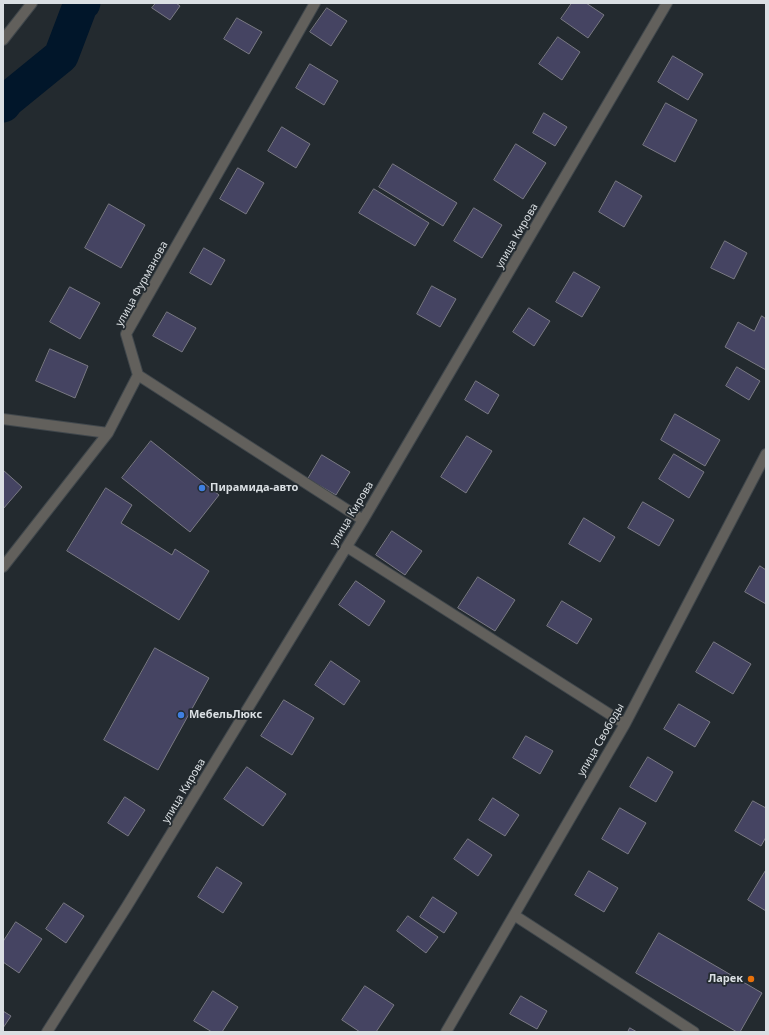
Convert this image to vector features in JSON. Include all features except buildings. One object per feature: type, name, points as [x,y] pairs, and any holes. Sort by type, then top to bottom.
[{"type":"street","points":[[3,40],[32,3]]},
{"type":"street","name":"улица Фурманова","points":[[138,375],[126,334],[315,3]]},
{"type":"street","name":"улица Кирова","points":[[47,1032],[127,906],[347,547],[668,3]]},
{"type":"street","points":[[3,567],[108,433],[138,375],[363,520]]},
{"type":"street","points":[[3,419],[108,433]]},
{"type":"street","name":"улица Свободы","points":[[446,1032],[625,724],[766,454]]},
{"type":"street","points":[[347,547],[625,724]]},
{"type":"street","points":[[514,915],[694,1032]]},
{"type":"waterway","points":[[3,105],[7,100],[61,56],[80,6],[83,3]]},
{"type":"place","name":"Пирамида-авто","points":[[202,488]]},
{"type":"place","name":"МебельЛюкс","points":[[181,715]]},
{"type":"place","name":"Ларек","points":[[751,979]]}]
